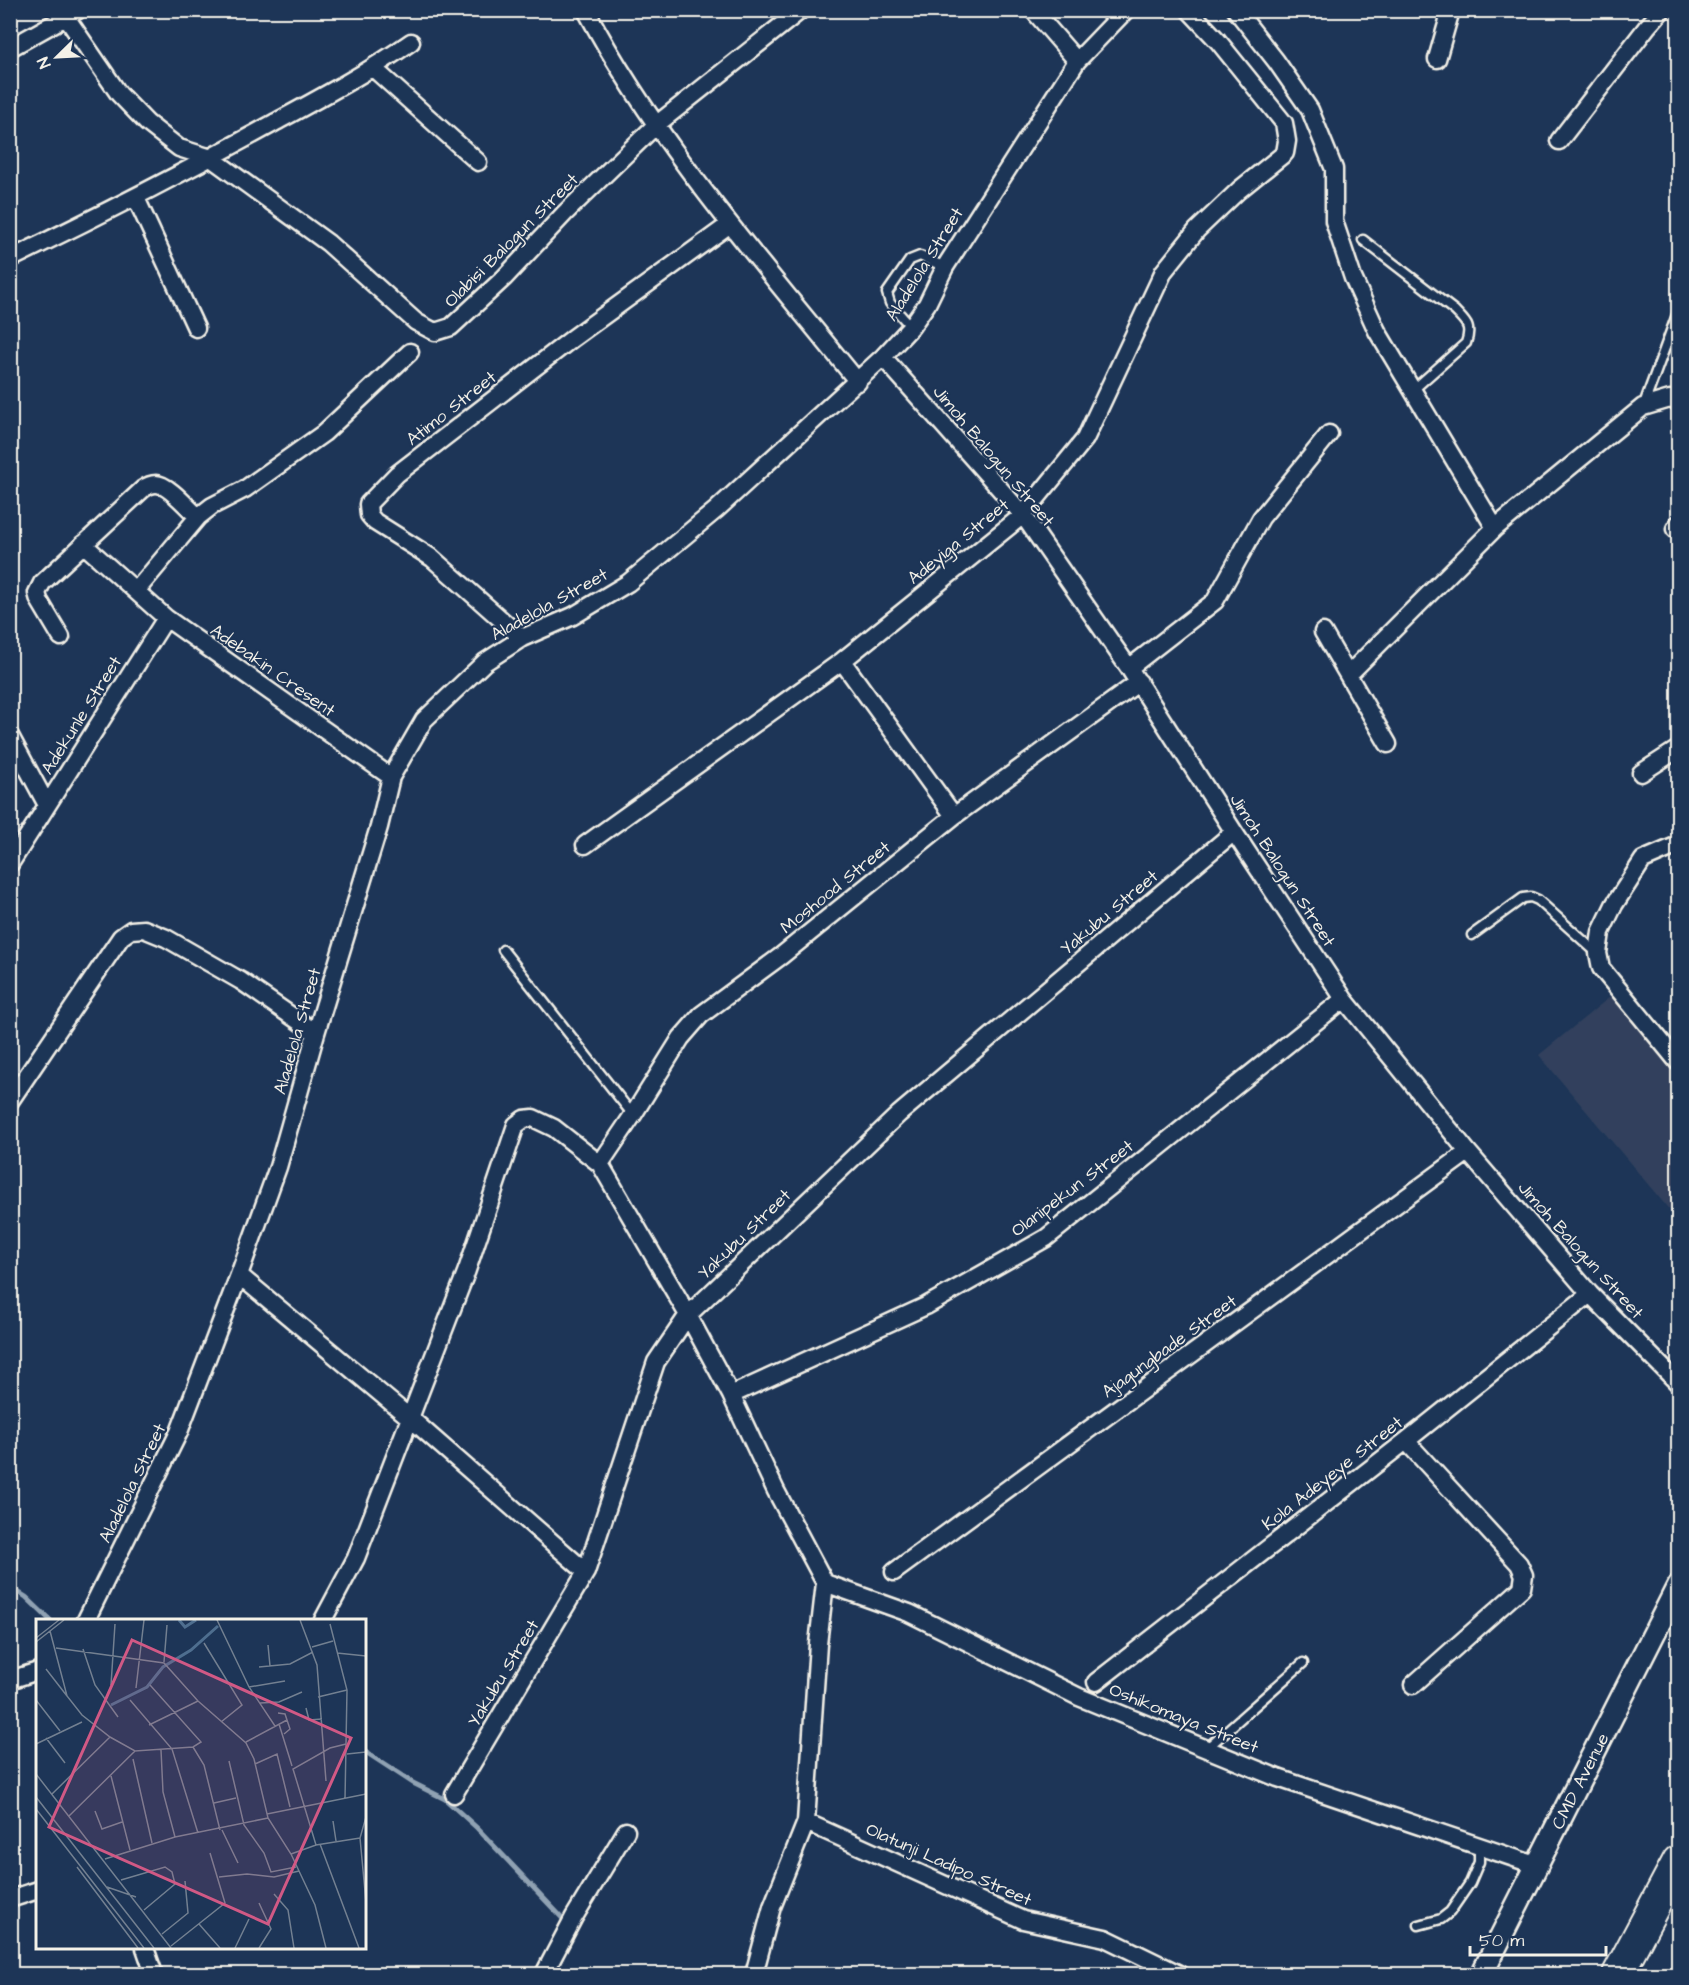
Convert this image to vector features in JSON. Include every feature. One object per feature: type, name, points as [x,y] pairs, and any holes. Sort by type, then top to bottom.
[{"type":"highway","points":[[1618,1974],[1678,1861]]},
{"type":"street","points":[[586,10],[604,45],[656,125],[730,224],[858,382]]},
{"type":"street","name":"Olabisi Balogun Street","points":[[211,158],[328,243],[416,322],[435,333],[451,327],[504,278],[565,213],[656,125],[801,10]]},
{"type":"street","points":[[1033,10],[1077,62]]},
{"type":"street","name":"Aladelola Street","points":[[87,1619],[179,1432],[239,1275],[278,1167],[379,826],[391,777],[424,720],[485,662],[522,638],[573,616],[628,583],[716,510],[883,357],[911,327],[927,304],[945,267],[1077,62],[1126,10]]},
{"type":"street","name":"Adeyiga Street","points":[[585,845],[842,661],[1023,515],[1085,439],[1164,271],[1197,230],[1239,190],[1285,153],[1287,141],[1284,123],[1218,41],[1189,10]]},
{"type":"street","points":[[1236,10],[1276,61],[1310,110],[1334,169],[1335,221],[1353,278],[1377,332],[1495,528]]},
{"type":"street","points":[[1437,59],[1451,10]]},
{"type":"street","points":[[1559,141],[1662,10]]},
{"type":"street","points":[[10,48],[72,14],[119,94],[147,123],[179,148],[211,158]]},
{"type":"street","points":[[10,259],[136,198],[211,158],[373,68],[411,42]]},
{"type":"street","points":[[373,68],[478,162]]},
{"type":"street","points":[[136,198],[196,328]]},
{"type":"street","name":"Atimo Street","points":[[522,638],[432,558],[375,522],[369,515],[368,504],[397,474],[508,388],[730,224]]},
{"type":"street","points":[[136,591],[198,518],[212,507],[245,489],[324,433],[410,351]]},
{"type":"street","name":"Jimoh Balogun Street","points":[[883,357],[1023,515],[1134,675],[1344,999],[1468,1152],[1590,1294],[1678,1383]]},
{"type":"street","points":[[1348,675],[1495,528],[1643,407],[1670,399],[1678,401]]},
{"type":"street","name":"Moshood Street","points":[[600,1164],[681,1038],[701,1015],[781,956],[1134,675],[1215,601],[1261,518],[1329,435]]},
{"type":"street","points":[[61,637],[37,593],[42,584],[143,489],[151,484],[159,484],[198,518]]},
{"type":"street","name":"Adebakin Cresent","points":[[83,544],[166,618],[391,777]]},
{"type":"street","name":"Adekunle Street","points":[[10,864],[166,618]]},
{"type":"street","points":[[1323,632],[1388,744]]},
{"type":"street","points":[[842,661],[954,816]]},
{"type":"street","points":[[10,736],[47,805]]},
{"type":"street","points":[[1641,773],[1678,749]]},
{"type":"street","name":"Yakubu Street","points":[[454,1794],[586,1572],[656,1362],[688,1315],[899,1114],[1234,832]]},
{"type":"street","points":[[1678,845],[1643,860],[1614,904],[1601,932],[1598,953],[1601,968],[1678,1062]]},
{"type":"street","points":[[10,1101],[121,937],[131,930],[144,929],[166,938],[241,981],[316,1033]]},
{"type":"street","name":"Olanipekun Street","points":[[731,1395],[926,1306],[1046,1238],[1344,999]]},
{"type":"street","points":[[324,1619],[356,1558],[467,1270],[516,1125],[524,1119],[533,1118],[554,1128],[600,1164],[688,1315],[731,1395],[776,1491],[825,1584],[818,1644],[806,1822],[772,1907],[754,1974]]},
{"type":"street","name":"Ajagungbade Street","points":[[894,1572],[1468,1152]]},
{"type":"street","points":[[239,1275],[410,1418],[586,1572]]},
{"type":"street","name":"Kola Adeyeye Street","points":[[1096,1682],[1406,1441],[1590,1294]]},
{"type":"street","points":[[1406,1441],[1519,1564],[1524,1575],[1522,1588],[1504,1606],[1413,1685]]},
{"type":"street","name":"Oshikomaya Street","points":[[825,1584],[909,1613],[1079,1697],[1278,1778],[1538,1866]]},
{"type":"street","name":"CMD Avenue","points":[[1482,1974],[1678,1586]]},
{"type":"street","points":[[10,1680],[36,1672]]},
{"type":"street","name":"Olatunji Ladipo Street","points":[[806,1822],[1023,1920],[1105,1938],[1179,1974]]},
{"type":"street","points":[[544,1974],[574,1917],[626,1831]]},
{"type":"street","points":[[10,1899],[36,1891]]},
{"type":"street","points":[[146,1949],[154,1974]]},
{"type":"lane","points":[[1362,240],[1455,311],[1467,323],[1470,333],[1466,343],[1413,390]]},
{"type":"lane","points":[[911,327],[890,303],[887,293],[910,260],[915,257],[920,256],[945,267]]},
{"type":"lane","points":[[1643,407],[1678,312]]},
{"type":"lane","points":[[1472,935],[1523,898],[1531,897],[1538,900],[1598,953]]},
{"type":"lane","points":[[503,950],[633,1115]]},
{"type":"lane","points":[[1206,1749],[1303,1663]]},
{"type":"lane","points":[[1419,1925],[1441,1918],[1450,1911],[1470,1883],[1479,1862],[1479,1847]]},
{"type":"shaded area","points":[[1611,996],[1678,1075],[1678,1220],[1539,1055]]},
{"type":"waterway","points":[[10,1587],[26,1597],[49,1619]]},
{"type":"waterway","points":[[366,1752],[413,1783],[445,1799],[477,1828],[567,1923]]}]
